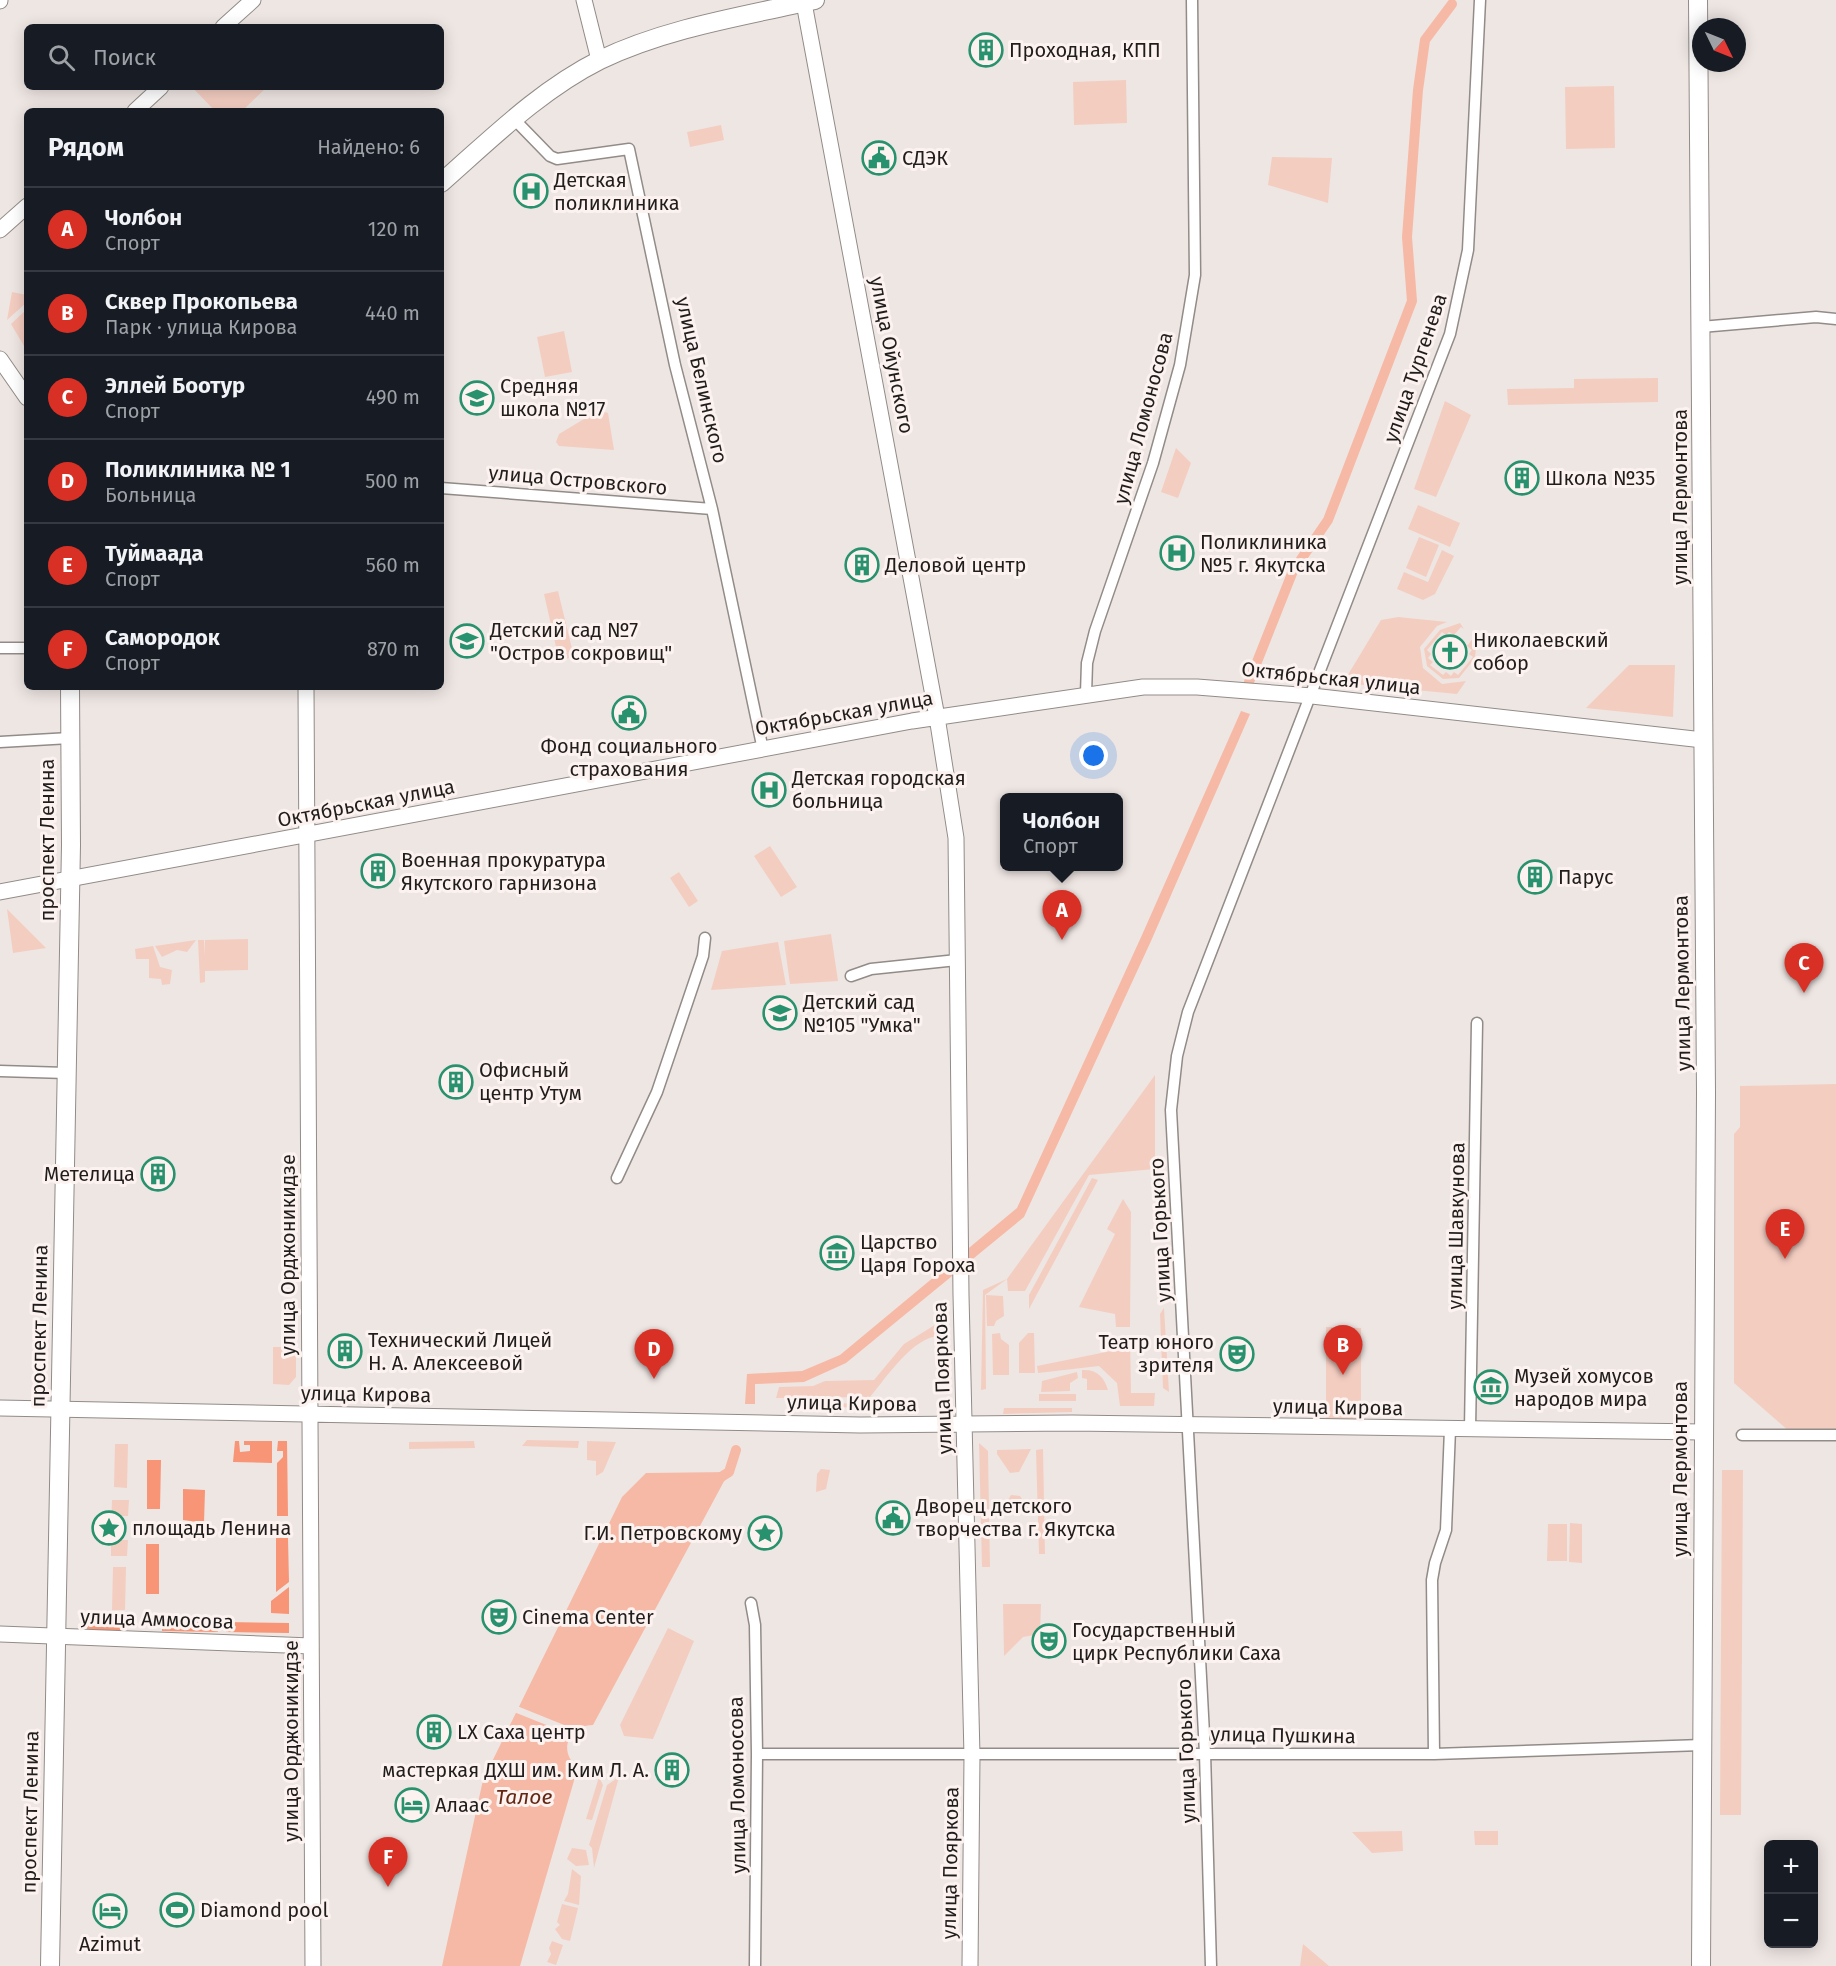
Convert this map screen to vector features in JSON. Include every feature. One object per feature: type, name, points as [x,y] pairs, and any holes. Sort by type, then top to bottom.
[{"type":"main road","points":[[226,24],[253,0]]},
{"type":"main road","points":[[584,0],[599,60]]},
{"type":"main road","name":"улица Лермонтова","points":[[1698,0],[1706,1093],[1701,1966]]},
{"type":"main road","points":[[444,180],[514,119],[556,86],[599,60],[657,38],[808,1]]},
{"type":"main road","name":"улица Ойунского","points":[[808,1],[937,717]]},
{"type":"main road","points":[[138,108],[159,90]]},
{"type":"main road","points":[[0,230],[24,209]]},
{"type":"main road","points":[[0,359],[24,394]]},
{"type":"main road","name":"Октябрьская улица","points":[[0,892],[70,877],[307,836],[605,777],[937,717],[1143,687],[1197,687],[1312,696],[1703,740]]},
{"type":"main road","name":"проспект Ленина","points":[[50,1966],[70,877],[70,690]]},
{"type":"main road","name":"улица Орджоникидзе","points":[[306,690],[313,1966]]},
{"type":"main road","name":"улица Пояркова","points":[[937,717],[956,838],[961,1295],[972,1756],[970,1966]]},
{"type":"main road","name":"улица Кирова","points":[[0,1408],[964,1425],[1072,1423],[1703,1432]]},
{"type":"main road","name":"улица Аммосова","points":[[0,1634],[311,1646]]},
{"type":"street","name":"улица Ломоносова","points":[[1086,694],[1087,663],[1095,632],[1153,463],[1180,364],[1195,275],[1192,0]]},
{"type":"street","name":"улица Тургенева","points":[[1312,696],[1429,392],[1459,299],[1468,250],[1480,0]]},
{"type":"street","name":"улица Белинского","points":[[514,119],[550,156],[557,159],[629,149],[675,365],[712,509],[763,750]]},
{"type":"street","points":[[1701,327],[1816,317],[1836,319]]},
{"type":"street","name":"улица Островского","points":[[444,488],[712,509]]},
{"type":"street","points":[[0,648],[24,648]]},
{"type":"street","name":"улица Горького","points":[[1211,1966],[1205,1753],[1171,1110],[1176,1056],[1188,1012],[1312,696]]},
{"type":"street","points":[[0,742],[70,738]]},
{"type":"street","points":[[616,1178],[657,1092],[704,956],[705,938]]},
{"type":"street","points":[[851,976],[871,969],[957,960]]},
{"type":"street","name":"улица Шавкунова","points":[[1470,1429],[1477,1023]]},
{"type":"street","points":[[0,1071],[66,1073]]},
{"type":"street","points":[[1434,1754],[1432,1580],[1446,1530],[1450,1429]]},
{"type":"street","points":[[1742,1435],[1836,1435]]},
{"type":"street","name":"улица Ломоносова","points":[[751,1603],[755,1625],[757,1754],[755,1966]]},
{"type":"street","name":"улица Пушкина","points":[[757,1754],[972,1756],[1205,1753],[1434,1754],[1702,1745]]},
{"type":"shaded area","points":[[1126,80],[1127,123],[1074,125],[1073,82]]},
{"type":"shaded area","points":[[1614,86],[1615,148],[1566,149],[1565,87]]},
{"type":"shaded area","points":[[195,90],[264,90],[245,108],[212,108]]},
{"type":"shaded area","points":[[721,125],[724,140],[690,147],[687,132]]},
{"type":"shaded area","points":[[1272,157],[1332,158],[1328,203],[1268,185]]},
{"type":"shaded area","points":[[12,292],[24,294],[24,305],[7,320]]},
{"type":"shaded area","points":[[24,312],[24,346],[11,324]]},
{"type":"shaded area","points":[[564,331],[572,372],[545,377],[537,337]]},
{"type":"shaded area","points":[[1658,378],[1658,402],[1508,405],[1507,389],[1574,388],[1574,379]]},
{"type":"shaded area","points":[[1445,401],[1471,415],[1436,497],[1414,489]]},
{"type":"shaded area","points":[[599,410],[608,413],[614,450],[559,446],[556,442],[559,434]]},
{"type":"shaded area","points":[[1176,448],[1191,463],[1178,498],[1161,492]]},
{"type":"shaded area","points":[[1418,505],[1460,523],[1450,547],[1408,529]]},
{"type":"shaded area","points":[[1419,537],[1439,545],[1426,577],[1406,568]]},
{"type":"shaded area","points":[[1442,550],[1454,556],[1435,594],[1423,600],[1397,589],[1404,572],[1428,582]]},
{"type":"shaded area","points":[[558,591],[574,657],[559,660],[544,594]]},
{"type":"shaded area","points":[[1398,617],[1447,622],[1437,626],[1420,647],[1423,668],[1442,684],[1466,681],[1457,694],[1343,683],[1381,620]]},
{"type":"shaded area","points":[[1460,623],[1464,629],[1461,627],[1454,635],[1449,632],[1446,635],[1442,632],[1427,650],[1431,654],[1428,658],[1433,662],[1430,665],[1443,675],[1446,672],[1451,676],[1454,672],[1458,675],[1473,657],[1469,654],[1472,650],[1467,646],[1474,637],[1471,635],[1477,636],[1475,658],[1459,678],[1443,679],[1427,666],[1424,649],[1440,630]]},
{"type":"shaded area","points":[[1629,665],[1675,665],[1673,717],[1586,708]]},
{"type":"shaded area","points":[[770,846],[797,887],[781,897],[754,856]]},
{"type":"shaded area","points":[[679,872],[698,901],[689,907],[670,878]]},
{"type":"shaded area","points":[[7,909],[46,948],[13,953]]},
{"type":"shaded area","points":[[831,934],[838,981],[790,984],[784,941]]},
{"type":"shaded area","points":[[248,939],[248,970],[205,971],[205,982],[200,983],[198,940],[204,940],[205,956],[205,940]]},
{"type":"shaded area","points":[[196,940],[187,952],[177,950],[162,957],[155,946]]},
{"type":"shaded area","points":[[778,942],[786,985],[711,990],[722,951]]},
{"type":"shaded area","points":[[153,946],[160,967],[172,970],[170,984],[162,985],[161,979],[149,978],[149,959],[136,959],[135,949]]},
{"type":"shaded area","points":[[1155,1075],[1155,1169],[1089,1175],[1025,1291],[1008,1291],[1007,1279]]},
{"type":"shaded area","points":[[1836,1084],[1836,1432],[1790,1432],[1734,1383],[1734,1134],[1740,1127],[1740,1086]]},
{"type":"shaded area","points":[[1092,1178],[1098,1180],[1029,1309],[1029,1295]]},
{"type":"shaded area","points":[[1123,1199],[1131,1212],[1130,1327],[1116,1327],[1115,1314],[1079,1307],[1115,1234],[1107,1229]]},
{"type":"shaded area","points":[[1156,1254],[1162,1254],[1165,1299],[1159,1298]]},
{"type":"shaded area","points":[[1007,1279],[985,1295],[986,1389],[981,1390],[983,1290]]},
{"type":"shaded area","points":[[986,1295],[1003,1296],[1004,1316],[996,1321],[994,1326],[987,1326]]},
{"type":"shaded area","points":[[1164,1308],[1169,1392],[1163,1388],[1160,1314]]},
{"type":"shaded area","points":[[943,1320],[941,1336],[921,1342],[911,1350],[892,1369],[870,1397],[776,1398],[779,1387],[813,1386],[825,1381],[874,1380],[904,1344]]},
{"type":"shaded area","points":[[1326,1327],[1361,1328],[1361,1423],[1326,1423]]},
{"type":"shaded area","points":[[1000,1333],[1001,1339],[1009,1345],[1009,1375],[993,1375],[992,1334]]},
{"type":"shaded area","points":[[1028,1333],[1034,1333],[1035,1373],[1019,1373],[1019,1343]]},
{"type":"shaded area","points":[[1116,1338],[1130,1338],[1131,1393],[1155,1393],[1154,1406],[1120,1406],[1117,1383],[1099,1366],[1038,1373],[1037,1366],[1116,1350]]},
{"type":"shaded area","points":[[273,1347],[296,1347],[296,1377],[289,1385],[273,1384]]},
{"type":"shaded area","points":[[1082,1370],[1099,1374],[1108,1390],[1087,1390],[1087,1379],[1082,1378]]},
{"type":"shaded area","points":[[1077,1372],[1078,1378],[1070,1383],[1070,1391],[1041,1392],[1042,1381]]},
{"type":"shaded area","points":[[1039,1394],[1076,1394],[1076,1401],[1039,1401]]},
{"type":"shaded area","points":[[866,1403],[866,1407],[811,1408],[810,1404]]},
{"type":"shaded area","points":[[1004,1408],[1072,1408],[1072,1412],[1003,1414]]},
{"type":"shaded area","points":[[527,1440],[579,1441],[578,1448],[522,1446]]},
{"type":"shaded area","points":[[235,1441],[239,1441],[240,1452],[250,1451],[250,1445],[244,1445],[244,1441],[272,1441],[272,1463],[233,1462]]},
{"type":"shaded area","points":[[278,1441],[287,1441],[288,1516],[277,1516],[277,1463],[283,1457],[283,1451],[277,1451]]},
{"type":"shaded area","points":[[474,1441],[475,1448],[409,1449],[409,1442]]},
{"type":"shaded area","points":[[587,1441],[616,1442],[603,1472],[596,1476],[596,1461],[587,1460]]},
{"type":"shaded area","points":[[979,1443],[988,1451],[990,1567],[982,1567]]},
{"type":"shaded area","points":[[115,1444],[128,1444],[127,1488],[114,1487]]},
{"type":"shaded area","points":[[1031,1449],[1019,1472],[1010,1473],[997,1454],[997,1450]]},
{"type":"shaded area","points":[[1043,1449],[1045,1554],[1039,1554],[1036,1450]]},
{"type":"shaded area","points":[[147,1460],[161,1460],[160,1509],[147,1509]]},
{"type":"shaded area","points":[[821,1469],[830,1470],[826,1489],[816,1492],[817,1474]]},
{"type":"shaded area","points":[[1722,1470],[1743,1470],[1741,1815],[1720,1815]]},
{"type":"shaded area","points":[[183,1489],[205,1490],[204,1523],[183,1520]]},
{"type":"shaded area","points":[[1011,1495],[1020,1496],[1032,1514],[1000,1514]]},
{"type":"shaded area","points":[[112,1500],[129,1500],[128,1516],[120,1516],[119,1526],[111,1526]]},
{"type":"shaded area","points":[[1570,1523],[1582,1524],[1582,1563],[1569,1562]]},
{"type":"shaded area","points":[[1548,1524],[1567,1524],[1567,1561],[1547,1561]]},
{"type":"shaded area","points":[[111,1529],[119,1529],[119,1540],[128,1540],[127,1556],[111,1556]]},
{"type":"shaded area","points":[[276,1538],[288,1538],[289,1582],[276,1592]]},
{"type":"shaded area","points":[[146,1544],[159,1544],[159,1594],[146,1594]]},
{"type":"shaded area","points":[[113,1567],[126,1567],[125,1610],[112,1610]]},
{"type":"shaded area","points":[[289,1587],[289,1614],[271,1613],[271,1601]]},
{"type":"shaded area","points":[[1003,1604],[1041,1604],[1040,1634],[1023,1637],[1004,1656]]},
{"type":"shaded area","points":[[162,1621],[218,1622],[218,1632],[162,1631]]},
{"type":"shaded area","points":[[226,1622],[289,1623],[289,1633],[226,1632]]},
{"type":"shaded area","points":[[87,1624],[123,1624],[123,1631],[87,1631]]},
{"type":"shaded area","points":[[668,1628],[694,1641],[653,1739],[624,1736],[620,1725]]},
{"type":"shaded area","points":[[599,1777],[603,1785],[592,1820],[586,1819]]},
{"type":"shaded area","points":[[619,1777],[594,1868],[592,1848],[589,1845],[607,1785]]},
{"type":"shaded area","points":[[1402,1831],[1403,1851],[1372,1853],[1352,1832]]},
{"type":"shaded area","points":[[1474,1831],[1498,1831],[1498,1845],[1475,1845]]},
{"type":"shaded area","points":[[572,1848],[586,1850],[589,1865],[576,1866],[567,1859]]},
{"type":"shaded area","points":[[572,1869],[581,1876],[579,1905],[564,1901],[568,1894]]},
{"type":"shaded area","points":[[562,1904],[578,1908],[570,1941],[562,1939],[555,1929],[560,1925],[557,1922]]},
{"type":"shaded area","points":[[552,1941],[563,1945],[556,1965],[547,1962],[551,1954],[549,1948]]},
{"type":"shaded area","points":[[1303,1944],[1329,1966],[1300,1966]]},
{"type":"water","points":[[1241,711],[1250,714],[1151,941],[1024,1217],[846,1363],[804,1382],[755,1384],[755,1404],[745,1404],[747,1374],[802,1371],[840,1355],[1017,1208]]},
{"type":"water","name":"Талое","points":[[729,1472],[593,1725],[578,1729],[569,1740],[568,1754],[578,1767],[520,1966],[442,1966],[483,1780],[622,1497],[646,1473]]},
{"type":"pier","points":[[517,1706],[579,1731],[574,1736],[514,1712]]},
{"type":"waterway","points":[[1249,682],[1293,571],[1328,520],[1412,301],[1407,237],[1418,90],[1425,40],[1452,4]]},
{"type":"waterway","points":[[718,1479],[729,1472],[736,1450]]},
{"type":"place","name":"Проходная, КПП","points":[[986,50]]},
{"type":"place","name":"СДЭК","points":[[879,158]]},
{"type":"place","name":"Детская поликлиника","points":[[531,191]]},
{"type":"place","name":"Средняя школа №17","points":[[477,398]]},
{"type":"place","name":"Школа №35","points":[[1522,478]]},
{"type":"place","name":"Поликлиника №5 г. Якутска","points":[[1177,553]]},
{"type":"place","name":"Деловой центр","points":[[862,565]]},
{"type":"place","name":"Детский сад №7 \"Остров сокровищ\"","points":[[467,641]]},
{"type":"place","name":"Николаевский собор","points":[[1450,652]]},
{"type":"place","name":"Фонд социального страхования","points":[[629,713]]},
{"type":"place","name":"Детская городская больница","points":[[769,790]]},
{"type":"place","name":"Военная прокуратура Якутского гарнизона","points":[[378,871]]},
{"type":"place","name":"Парус","points":[[1535,877]]},
{"type":"place","name":"Чолбон","points":[[1062,940]]},
{"type":"place","name":"Эллей Боотур","points":[[1804,993]]},
{"type":"place","name":"Детский сад №105 \"Умка\"","points":[[780,1013]]},
{"type":"place","name":"Офисный центр Утум","points":[[456,1082]]},
{"type":"place","name":"Метелица","points":[[158,1174]]},
{"type":"place","name":"Царство Царя Гороха","points":[[837,1253]]},
{"type":"place","name":"Туймаада","points":[[1785,1259]]},
{"type":"place","name":"Технический Лицей Н. А. Алексеевой","points":[[345,1351]]},
{"type":"place","name":"Театр юного зрителя","points":[[1237,1354]]},
{"type":"place","name":"Сквер Прокопьева","points":[[1343,1375]]},
{"type":"place","name":"Поликлиника № 1","points":[[654,1379]]},
{"type":"place","name":"Музей хомусов народов мира","points":[[1491,1387]]},
{"type":"place","name":"Дворец детского творчества г. Якутска","points":[[893,1518]]},
{"type":"place","name":"площадь Ленина","points":[[109,1528]]},
{"type":"place","name":"Г.И. Петровскому","points":[[765,1533]]},
{"type":"place","name":"Cinema Center","points":[[499,1617]]},
{"type":"place","name":"Государственный цирк Республики Саха","points":[[1049,1641]]},
{"type":"place","name":"LX Саха центр","points":[[434,1732]]},
{"type":"place","name":"мастеркая ДХШ им. Ким Л. А.","points":[[672,1770]]},
{"type":"place","name":"Алаас","points":[[412,1805]]},
{"type":"place","name":"Самородок","points":[[388,1887]]},
{"type":"place","name":"Diamond pool","points":[[177,1910]]},
{"type":"place","name":"Azimut","points":[[110,1911]]}]
